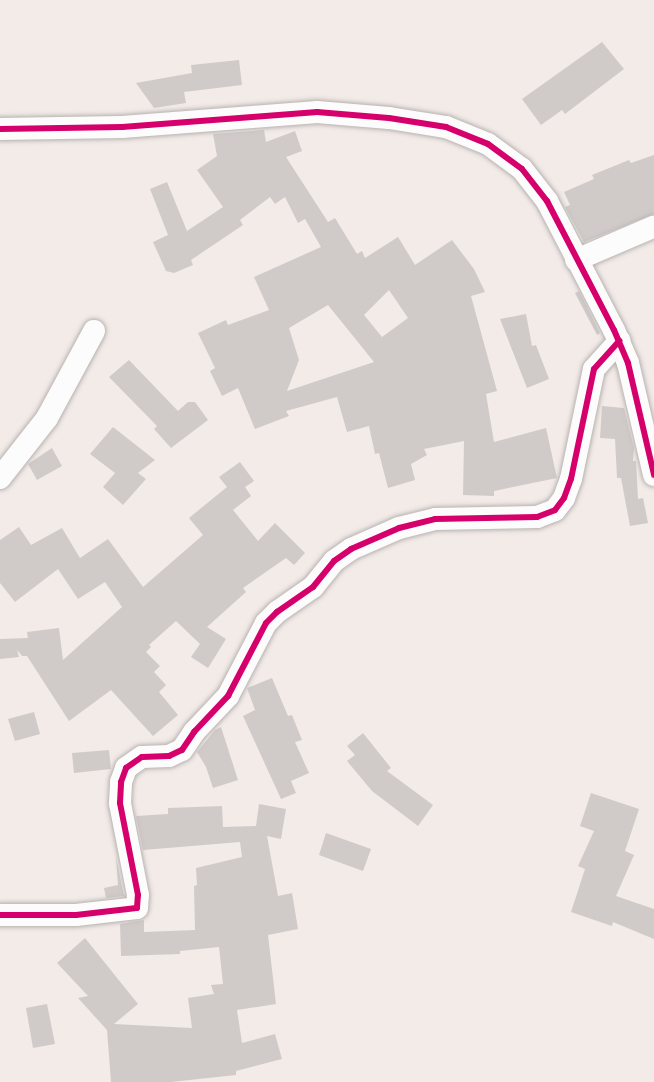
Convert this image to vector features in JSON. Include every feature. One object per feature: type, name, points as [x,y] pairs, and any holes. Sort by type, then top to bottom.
[{"type":"street","points":[[0,129],[122,128],[317,112],[389,118],[446,127],[488,144],[522,169],[547,201],[619,341],[628,363],[654,476]]},
{"type":"street","points":[[576,260],[653,227]]},
{"type":"street","points":[[0,478],[47,418],[93,331]]},
{"type":"street","points":[[0,915],[76,915],[137,908],[138,894],[120,803],[121,782],[126,768],[142,757],[177,755],[194,732],[228,696],[266,623],[277,612],[313,587],[334,561],[351,549],[399,528],[435,519],[537,517],[555,510],[564,498],[571,479],[594,369],[619,341]]},
{"type":"building","points":[[602,42],[624,69],[565,114],[562,110],[541,125],[522,99]]},
{"type":"building","points":[[239,60],[242,85],[184,92],[186,103],[154,108],[136,83],[192,73],[191,65]]},
{"type":"building","points":[[264,130],[266,142],[295,131],[302,151],[286,157],[328,222],[335,218],[357,254],[362,251],[365,258],[398,237],[415,265],[452,240],[474,269],[485,292],[471,296],[497,391],[486,394],[494,442],[546,428],[557,478],[494,491],[494,496],[463,495],[464,441],[424,449],[427,455],[411,464],[415,480],[388,488],[379,453],[375,454],[369,426],[347,432],[337,397],[286,411],[289,416],[255,429],[238,388],[222,396],[210,371],[215,368],[198,333],[226,320],[228,325],[269,310],[254,277],[321,247],[305,219],[298,223],[285,197],[275,204],[270,197],[240,220],[243,225],[191,260],[193,265],[174,273],[166,271],[153,242],[168,235],[150,189],[167,182],[187,231],[223,207],[197,170],[217,156],[213,134]],"holes":[[[389,290],[408,318],[382,337],[364,315]],[[328,305],[374,362],[287,391],[299,360],[289,328]]]},
{"type":"building","points":[[654,155],[654,214],[584,242],[565,207],[570,205],[564,192],[594,179],[592,175],[629,160],[631,163]]},
{"type":"building","points":[[579,291],[600,333],[597,335],[575,293]]},
{"type":"building","points":[[526,314],[532,346],[536,345],[549,379],[527,388],[500,319]]},
{"type":"building","points":[[129,360],[178,411],[188,402],[195,402],[208,420],[171,448],[154,429],[157,426],[109,377]]},
{"type":"building","points":[[602,406],[624,408],[634,448],[633,461],[636,461],[638,499],[643,498],[648,523],[630,526],[621,478],[617,478],[615,439],[600,438]]},
{"type":"building","points":[[113,427],[155,460],[138,473],[146,479],[123,505],[103,487],[115,473],[90,454]]},
{"type":"building","points":[[52,448],[62,466],[37,480],[28,464]]},
{"type":"building","points":[[240,462],[254,481],[245,487],[251,496],[233,510],[258,541],[275,523],[305,553],[294,565],[286,558],[243,588],[246,592],[207,627],[226,639],[208,668],[191,657],[200,644],[176,621],[149,645],[151,647],[146,652],[160,666],[154,672],[166,685],[159,692],[178,715],[153,736],[111,690],[69,721],[27,656],[22,656],[17,650],[19,657],[0,659],[0,639],[28,638],[27,632],[59,628],[63,660],[122,607],[105,582],[78,599],[58,569],[15,602],[0,583],[0,540],[19,527],[31,545],[62,528],[80,558],[108,539],[143,587],[203,535],[189,518],[227,487],[219,477]]},
{"type":"building","points":[[272,678],[288,716],[292,715],[302,740],[295,742],[309,773],[291,781],[296,793],[281,799],[243,716],[255,710],[247,688]]},
{"type":"building","points":[[34,712],[40,734],[15,741],[8,719]]},
{"type":"building","points":[[221,727],[238,780],[213,788],[206,767],[197,752],[215,730]]},
{"type":"building","points":[[363,733],[391,768],[387,771],[433,805],[418,826],[372,791],[347,761],[355,755],[347,746]]},
{"type":"building","points":[[109,750],[111,769],[74,773],[72,753]]},
{"type":"building","points":[[591,793],[639,809],[625,851],[634,855],[616,896],[654,909],[654,939],[613,922],[612,926],[571,912],[585,869],[578,866],[594,831],[580,826]]},
{"type":"building","points":[[259,804],[286,809],[281,839],[267,836],[278,896],[292,893],[298,929],[268,935],[276,1004],[237,1010],[242,1043],[275,1034],[282,1059],[236,1071],[236,1075],[171,1082],[111,1082],[107,1030],[78,998],[88,996],[57,963],[85,938],[138,1004],[114,1024],[192,1028],[188,998],[214,994],[211,985],[223,984],[219,947],[180,951],[180,954],[121,956],[120,924],[144,920],[144,932],[195,930],[196,868],[242,857],[240,842],[143,850],[136,816],[168,814],[168,808],[222,806],[223,827],[256,826]]},
{"type":"building","points":[[326,833],[371,849],[363,871],[319,855]]},
{"type":"building","points":[[116,857],[124,896],[106,898],[104,888],[118,885]]},
{"type":"building","points":[[47,1004],[55,1044],[33,1048],[26,1008]]},
{"type":"cycle path","points":[[0,129],[122,127],[317,112],[389,118],[446,127],[488,144],[522,169],[547,201],[614,330],[628,363],[654,475]]},
{"type":"cycle path","points":[[0,915],[76,915],[137,908],[138,895],[120,803],[121,782],[126,768],[142,757],[169,756],[182,750],[194,732],[228,696],[266,623],[277,612],[313,587],[334,561],[351,549],[399,528],[435,519],[537,517],[555,510],[564,498],[571,479],[594,369],[619,341]]}]
